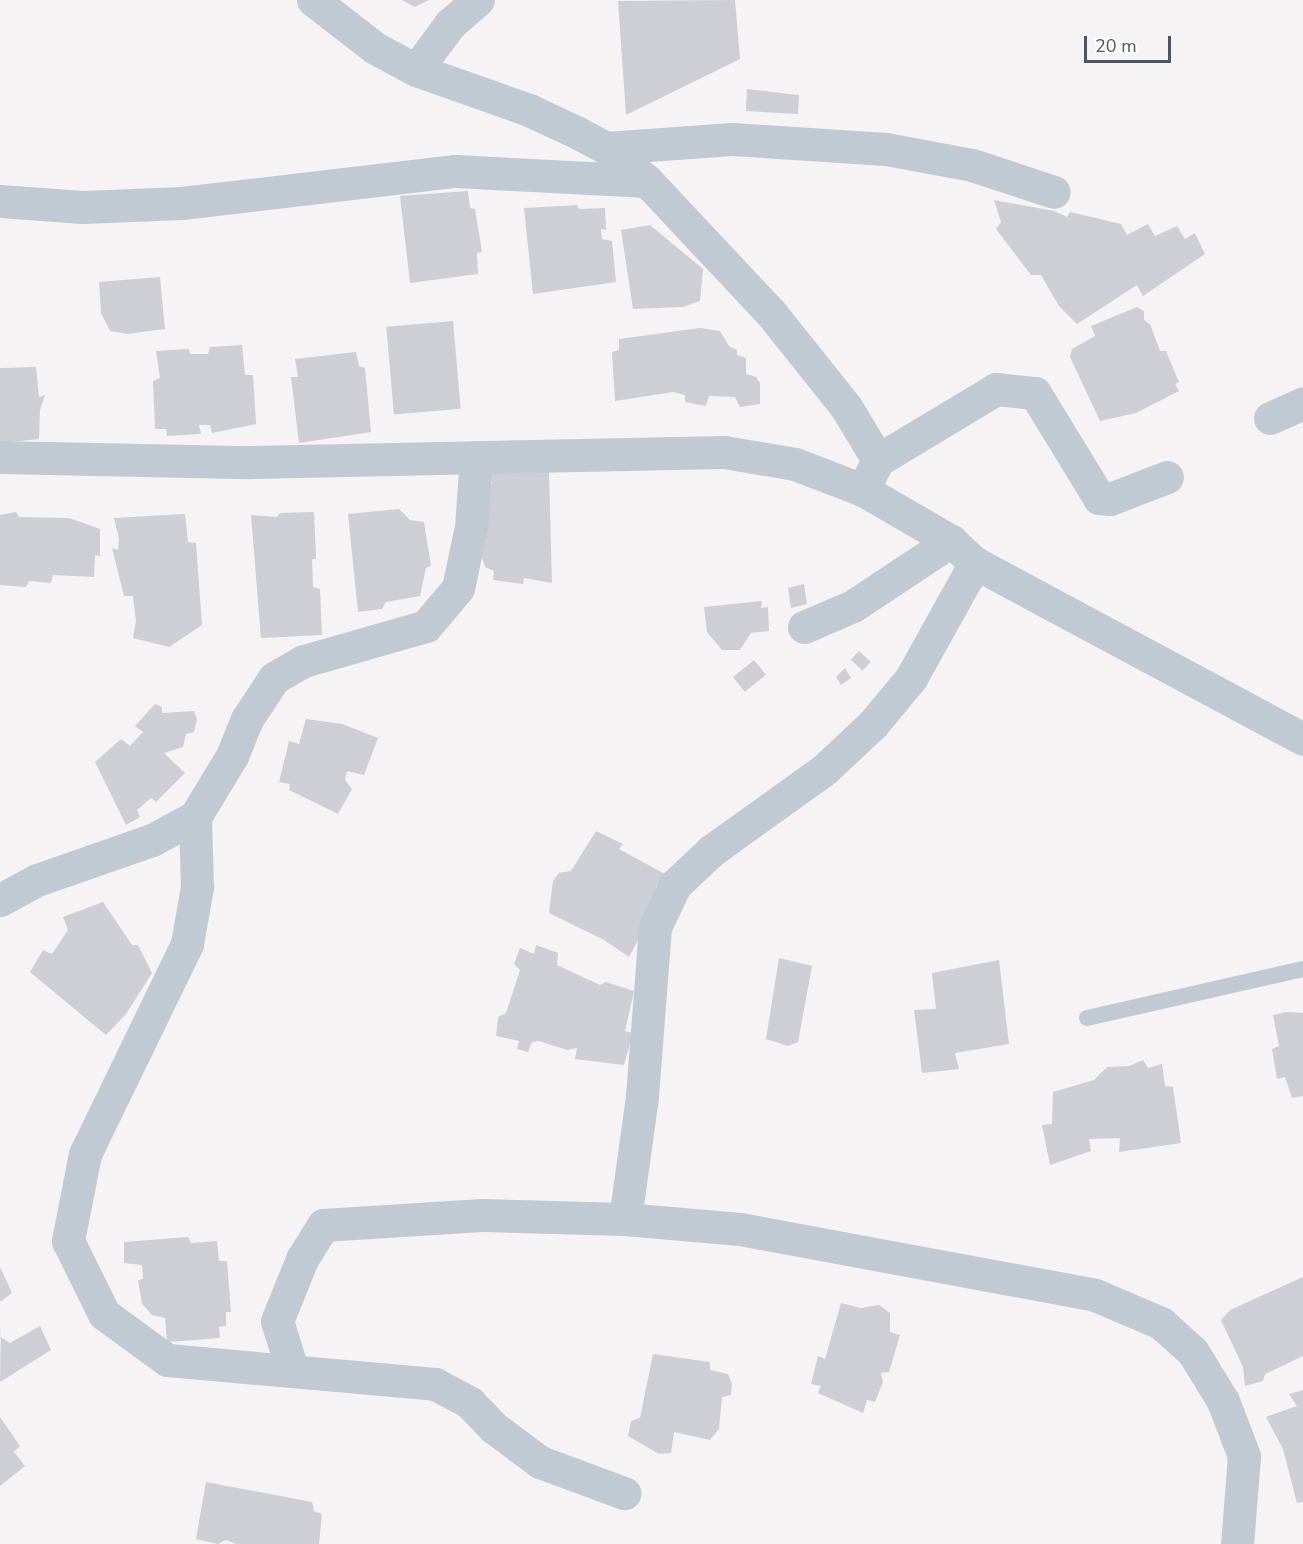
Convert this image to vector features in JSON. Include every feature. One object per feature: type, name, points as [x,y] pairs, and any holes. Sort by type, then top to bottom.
[{"type":"street","points":[[313,0],[375,48],[416,70],[530,110],[606,148],[647,181],[771,313],[846,406],[879,460]]},
{"type":"street","points":[[416,70],[450,24],[478,0]]},
{"type":"street","points":[[606,148],[732,139],[886,149],[972,165],[1054,192]]},
{"type":"street","points":[[0,201],[83,207],[182,203],[455,171],[647,181]]},
{"type":"street","points":[[863,490],[879,460],[996,389],[1035,393],[1100,498],[1110,499],[1167,477]]},
{"type":"street","points":[[1269,418],[1303,403]]},
{"type":"street","points":[[0,457],[249,462],[724,452],[795,464],[863,490],[951,541],[975,563],[1303,739]]},
{"type":"street","points":[[0,900],[37,880],[152,840],[195,817],[232,756],[247,719],[274,678],[304,661],[426,626],[458,588],[471,527],[476,457]]},
{"type":"street","points":[[804,627],[853,606],[951,541]]},
{"type":"street","points":[[624,1219],[642,1096],[655,927],[675,885],[711,851],[825,769],[873,724],[911,678],[975,563]]},
{"type":"street","points":[[195,817],[197,887],[187,944],[85,1154],[68,1241],[104,1314],[167,1360],[292,1369],[435,1384],[470,1403],[493,1427],[540,1462],[624,1493]]},
{"type":"street","points":[[292,1369],[277,1321],[302,1259],[323,1225],[482,1215],[624,1219],[740,1229],[1095,1295],[1161,1323],[1199,1362],[1223,1401],[1244,1456],[1237,1544]]},
{"type":"lane","points":[[1087,1018],[1303,969]]},
{"type":"building","points":[[402,0],[429,0],[415,7]]},
{"type":"building","points":[[735,0],[740,59],[626,115],[618,1]]},
{"type":"building","points":[[747,89],[799,95],[798,114],[746,111]]},
{"type":"building","points":[[468,191],[470,208],[475,209],[482,252],[477,253],[478,274],[410,283],[400,196]]},
{"type":"building","points":[[994,200],[1054,211],[1067,217],[1070,212],[1121,224],[1127,235],[1148,224],[1155,236],[1177,226],[1185,239],[1195,233],[1205,254],[1143,296],[1137,285],[1077,324],[1059,306],[1041,275],[1031,275],[996,229],[1001,222]]},
{"type":"building","points":[[577,205],[579,209],[605,208],[606,230],[601,229],[602,239],[612,241],[616,282],[533,294],[524,208]]},
{"type":"building","points":[[650,225],[703,269],[700,301],[683,307],[633,309],[621,230]]},
{"type":"building","points":[[160,277],[165,329],[127,334],[110,331],[101,313],[99,282]]},
{"type":"building","points":[[1137,307],[1144,311],[1144,320],[1150,324],[1160,351],[1166,351],[1179,382],[1175,384],[1179,391],[1136,413],[1100,421],[1070,357],[1072,349],[1095,336],[1091,326]]},
{"type":"building","points":[[453,321],[461,409],[394,415],[386,327]]},
{"type":"building","points":[[700,328],[720,331],[729,346],[737,350],[737,355],[746,358],[746,374],[756,377],[760,383],[760,404],[740,407],[735,397],[709,396],[706,406],[685,402],[685,395],[673,392],[615,401],[612,352],[619,350],[619,339]]},
{"type":"building","points":[[242,345],[245,375],[253,375],[256,424],[212,433],[210,425],[199,425],[201,434],[167,436],[166,429],[155,429],[153,381],[160,378],[156,351],[189,349],[190,354],[208,354],[210,347]]},
{"type":"building","points":[[356,352],[359,366],[365,368],[371,432],[299,443],[291,377],[298,377],[295,359]]},
{"type":"building","points":[[36,367],[39,397],[45,395],[40,410],[39,439],[0,443],[0,368]]},
{"type":"building","points":[[549,472],[552,583],[524,578],[523,584],[493,580],[494,571],[485,567],[480,552],[486,540],[484,485],[492,484],[490,473]]},
{"type":"building","points":[[399,509],[410,520],[424,522],[431,566],[426,568],[420,596],[386,602],[382,609],[358,612],[348,514]]},
{"type":"building","points":[[16,512],[19,517],[69,518],[100,529],[100,556],[95,555],[94,577],[53,575],[51,583],[29,581],[26,587],[0,585],[0,515]]},
{"type":"building","points":[[314,512],[316,559],[312,559],[313,587],[320,589],[322,635],[261,638],[251,515],[277,517],[280,513]]},
{"type":"building","points":[[185,514],[188,542],[196,543],[202,625],[169,647],[133,638],[136,621],[133,596],[124,596],[112,548],[118,550],[119,539],[114,518]]},
{"type":"building","points":[[804,584],[807,604],[791,608],[788,588]]},
{"type":"building","points":[[762,601],[761,608],[768,607],[769,631],[751,633],[740,650],[722,650],[707,632],[704,607]]},
{"type":"building","points":[[859,651],[871,662],[863,671],[851,660]]},
{"type":"building","points":[[754,660],[766,675],[745,692],[733,677]]},
{"type":"building","points":[[845,668],[851,678],[841,685],[836,677]]},
{"type":"building","points":[[155,704],[162,707],[162,713],[194,711],[197,719],[194,732],[186,734],[183,747],[164,753],[185,773],[156,802],[151,798],[137,810],[140,817],[126,825],[95,762],[121,739],[130,746],[143,732],[135,726]]},
{"type":"building","points":[[306,719],[342,724],[378,738],[364,775],[347,771],[345,780],[352,789],[338,814],[289,790],[290,784],[279,782],[289,741],[299,744]]},
{"type":"building","points":[[596,831],[623,844],[619,849],[665,874],[664,886],[657,885],[647,923],[629,957],[604,940],[549,913],[553,881],[559,873],[571,871]]},
{"type":"building","points":[[103,902],[132,945],[138,945],[152,973],[126,1014],[106,1035],[30,972],[43,950],[52,954],[68,930],[63,917]]},
{"type":"building","points":[[536,945],[558,953],[557,965],[600,985],[606,982],[634,991],[625,1031],[633,1033],[624,1065],[575,1059],[577,1048],[567,1050],[539,1041],[532,1042],[528,1052],[517,1049],[519,1041],[496,1036],[498,1017],[506,1013],[520,970],[514,964],[520,948],[534,954]]},
{"type":"building","points":[[779,958],[812,966],[798,1042],[788,1046],[766,1039]]},
{"type":"building","points":[[999,960],[1009,1044],[955,1053],[959,1069],[922,1073],[914,1010],[936,1009],[932,973]]},
{"type":"building","points":[[1286,1012],[1303,1013],[1303,1096],[1292,1098],[1285,1077],[1277,1079],[1272,1049],[1279,1046],[1273,1015]]},
{"type":"building","points":[[1143,1060],[1148,1068],[1162,1064],[1165,1086],[1173,1087],[1181,1143],[1119,1152],[1120,1138],[1089,1139],[1091,1151],[1050,1165],[1042,1125],[1052,1124],[1053,1092],[1094,1080],[1107,1067],[1129,1066]]},
{"type":"building","points":[[188,1237],[191,1243],[217,1241],[219,1261],[227,1261],[231,1312],[226,1312],[226,1326],[219,1327],[220,1338],[167,1342],[165,1318],[152,1315],[142,1304],[138,1280],[143,1279],[142,1265],[124,1263],[124,1242]]},
{"type":"building","points":[[0,1267],[12,1293],[0,1302]]},
{"type":"building","points":[[1303,1277],[1303,1356],[1265,1374],[1263,1381],[1245,1386],[1243,1367],[1221,1320],[1230,1310]]},
{"type":"building","points":[[841,1303],[861,1308],[879,1305],[890,1313],[890,1332],[900,1335],[889,1372],[881,1373],[883,1382],[875,1402],[867,1400],[863,1413],[818,1393],[821,1386],[811,1384],[818,1356],[825,1359]]},
{"type":"building","points":[[1,1321],[1,1337],[10,1343],[40,1326],[51,1350],[0,1382]]},
{"type":"building","points":[[653,1354],[710,1362],[710,1370],[728,1374],[732,1384],[731,1395],[722,1397],[719,1429],[710,1440],[674,1432],[671,1453],[659,1454],[628,1436],[631,1421],[640,1418]]},
{"type":"building","points":[[1303,1390],[1303,1502],[1297,1503],[1283,1449],[1266,1417],[1297,1406],[1289,1394]]},
{"type":"building","points":[[0,1417],[20,1446],[14,1452],[25,1466],[0,1486]]},
{"type":"building","points":[[206,1482],[312,1502],[314,1511],[322,1514],[319,1544],[236,1544],[226,1540],[218,1544],[196,1539]]}]
